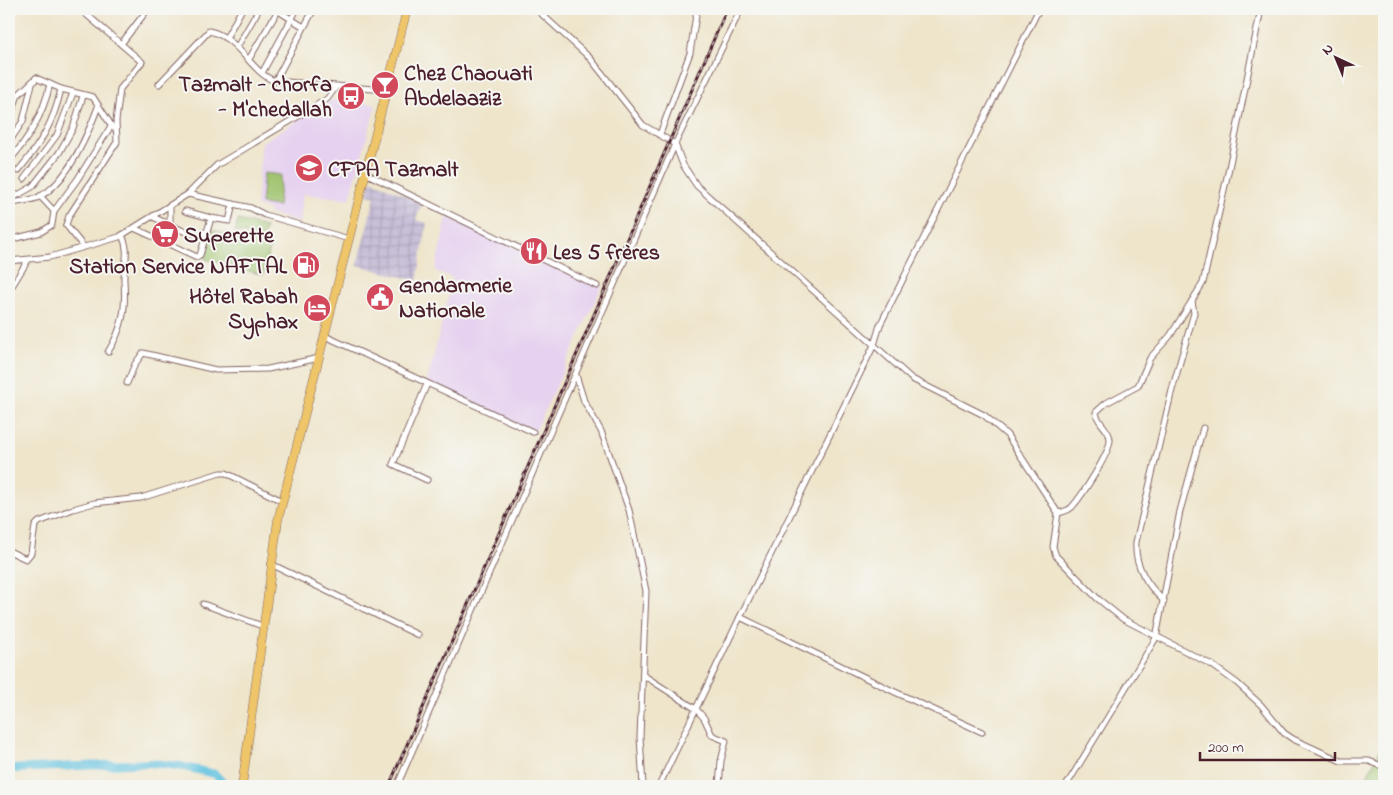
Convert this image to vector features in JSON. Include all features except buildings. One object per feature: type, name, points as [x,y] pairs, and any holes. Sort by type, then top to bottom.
[{"type":"main road","points":[[242,786],[262,626],[282,501],[407,9]]},
{"type":"street","points":[[66,225],[69,216],[111,153],[116,142],[116,121],[120,89],[142,62],[80,9]]},
{"type":"street","points":[[121,44],[148,9]]},
{"type":"street","points":[[226,38],[242,9]]},
{"type":"street","points":[[237,48],[259,9]]},
{"type":"street","points":[[249,59],[277,9],[304,27]]},
{"type":"street","points":[[262,73],[297,9]]},
{"type":"street","points":[[274,81],[314,9]]},
{"type":"street","points":[[536,9],[590,58],[643,125],[675,144],[683,165],[697,186],[912,379],[984,415],[1007,435],[1058,513],[1053,547],[1056,556],[1097,598],[1123,619],[1156,638],[1212,665],[1236,683],[1260,705],[1284,733],[1293,739],[1341,761],[1369,761],[1384,767]]},
{"type":"street","points":[[660,134],[690,53],[697,9]]},
{"type":"street","points":[[397,786],[675,144],[741,9]]},
{"type":"street","points":[[659,786],[874,345],[880,326],[1039,9]]},
{"type":"street","points":[[1058,513],[1072,506],[1091,481],[1110,443],[1108,432],[1096,415],[1096,412],[1106,403],[1138,386],[1150,358],[1170,336],[1203,283],[1229,168],[1261,9]]},
{"type":"street","points":[[159,84],[209,31],[226,38],[262,73],[274,81],[386,90]]},
{"type":"street","points":[[36,78],[61,89],[92,97],[116,132]]},
{"type":"street","points":[[9,120],[18,95],[36,78]]},
{"type":"street","points":[[9,142],[23,121],[32,84],[36,78]]},
{"type":"street","points":[[9,161],[27,140],[36,125],[43,111],[50,84]]},
{"type":"street","points":[[9,261],[50,257],[122,235],[188,194],[217,165],[327,100],[336,87]]},
{"type":"street","points":[[18,171],[45,137],[57,111],[61,89]]},
{"type":"street","points":[[24,179],[58,135],[73,93]]},
{"type":"street","points":[[9,202],[32,187],[59,152],[73,128],[83,96]]},
{"type":"street","points":[[9,202],[40,196],[56,183],[77,155],[98,106]]},
{"type":"street","points":[[52,225],[54,211],[77,180],[111,126]]},
{"type":"street","points":[[365,173],[598,286]]},
{"type":"street","points":[[188,194],[233,204],[349,239]]},
{"type":"street","points":[[40,196],[54,211]]},
{"type":"street","points":[[185,212],[229,221],[233,204]]},
{"type":"street","points":[[170,206],[170,225]]},
{"type":"street","points":[[153,217],[190,234],[207,232]]},
{"type":"street","points":[[134,228],[196,257],[200,255],[211,218]]},
{"type":"street","points":[[9,240],[41,232],[52,225],[66,225],[84,246]]},
{"type":"street","points":[[108,352],[122,323],[126,296],[124,280],[127,250],[122,235]]},
{"type":"street","points":[[9,291],[28,260]]},
{"type":"street","points":[[1164,601],[1139,569],[1136,561],[1136,542],[1172,390],[1194,313],[1192,301]]},
{"type":"street","points":[[325,336],[533,432]]},
{"type":"street","points":[[127,383],[142,353],[216,370],[268,369],[319,358]]},
{"type":"street","points":[[576,374],[578,387],[601,431],[629,510],[646,591],[640,736],[643,786]]},
{"type":"street","points":[[427,384],[393,464],[427,480]]},
{"type":"street","points":[[1066,786],[1156,638],[1180,511],[1203,428]]},
{"type":"street","points":[[9,551],[26,559],[31,552],[35,526],[39,522],[73,509],[94,503],[141,498],[220,473],[226,474],[282,501]]},
{"type":"street","points":[[271,564],[418,635]]},
{"type":"street","points":[[203,604],[262,626]]},
{"type":"street","points":[[740,617],[982,732]]},
{"type":"street","points":[[643,675],[696,709],[704,718],[712,735],[724,740],[727,744],[721,761],[719,786]]},
{"type":"shaded area","name":"CFPA Tazmalt","points":[[331,100],[376,104],[350,199],[303,194],[300,223],[269,213],[270,210],[256,206],[262,142]]},
{"type":"shaded area","points":[[371,180],[422,203],[416,220],[427,223],[417,281],[357,265],[375,197],[367,195]]},
{"type":"shaded area","points":[[447,217],[602,286],[535,432],[427,382],[453,278],[435,271]]},
{"type":"green space","points":[[264,173],[281,175],[278,206],[261,204]]},
{"type":"green space","points":[[238,220],[266,227],[263,238],[235,232]]},
{"type":"green space","points":[[212,230],[271,245],[263,275],[205,259]]},
{"type":"green space","points":[[1384,742],[1384,786],[1362,786]]},
{"type":"waterway","points":[[9,769],[151,763],[180,766],[215,774],[226,786]]},
{"type":"railway","points":[[389,786],[727,9]]},
{"type":"place","name":"Chez Chaouati Abdelaaziz","points":[[385,85]]},
{"type":"place","name":"Tazmalt - chorfa - M'chedallah","points":[[351,96]]},
{"type":"place","name":"CFPA Tazmalt","points":[[309,168]]},
{"type":"place","name":"Superette","points":[[165,234]]},
{"type":"place","name":"Les 5 frères","points":[[534,251]]},
{"type":"place","name":"Station Service NAFTAL","points":[[306,265]]},
{"type":"place","name":"Gendarmerie Nationale","points":[[380,297]]},
{"type":"place","name":"Hôtel Rabah Syphax","points":[[317,308]]}]
